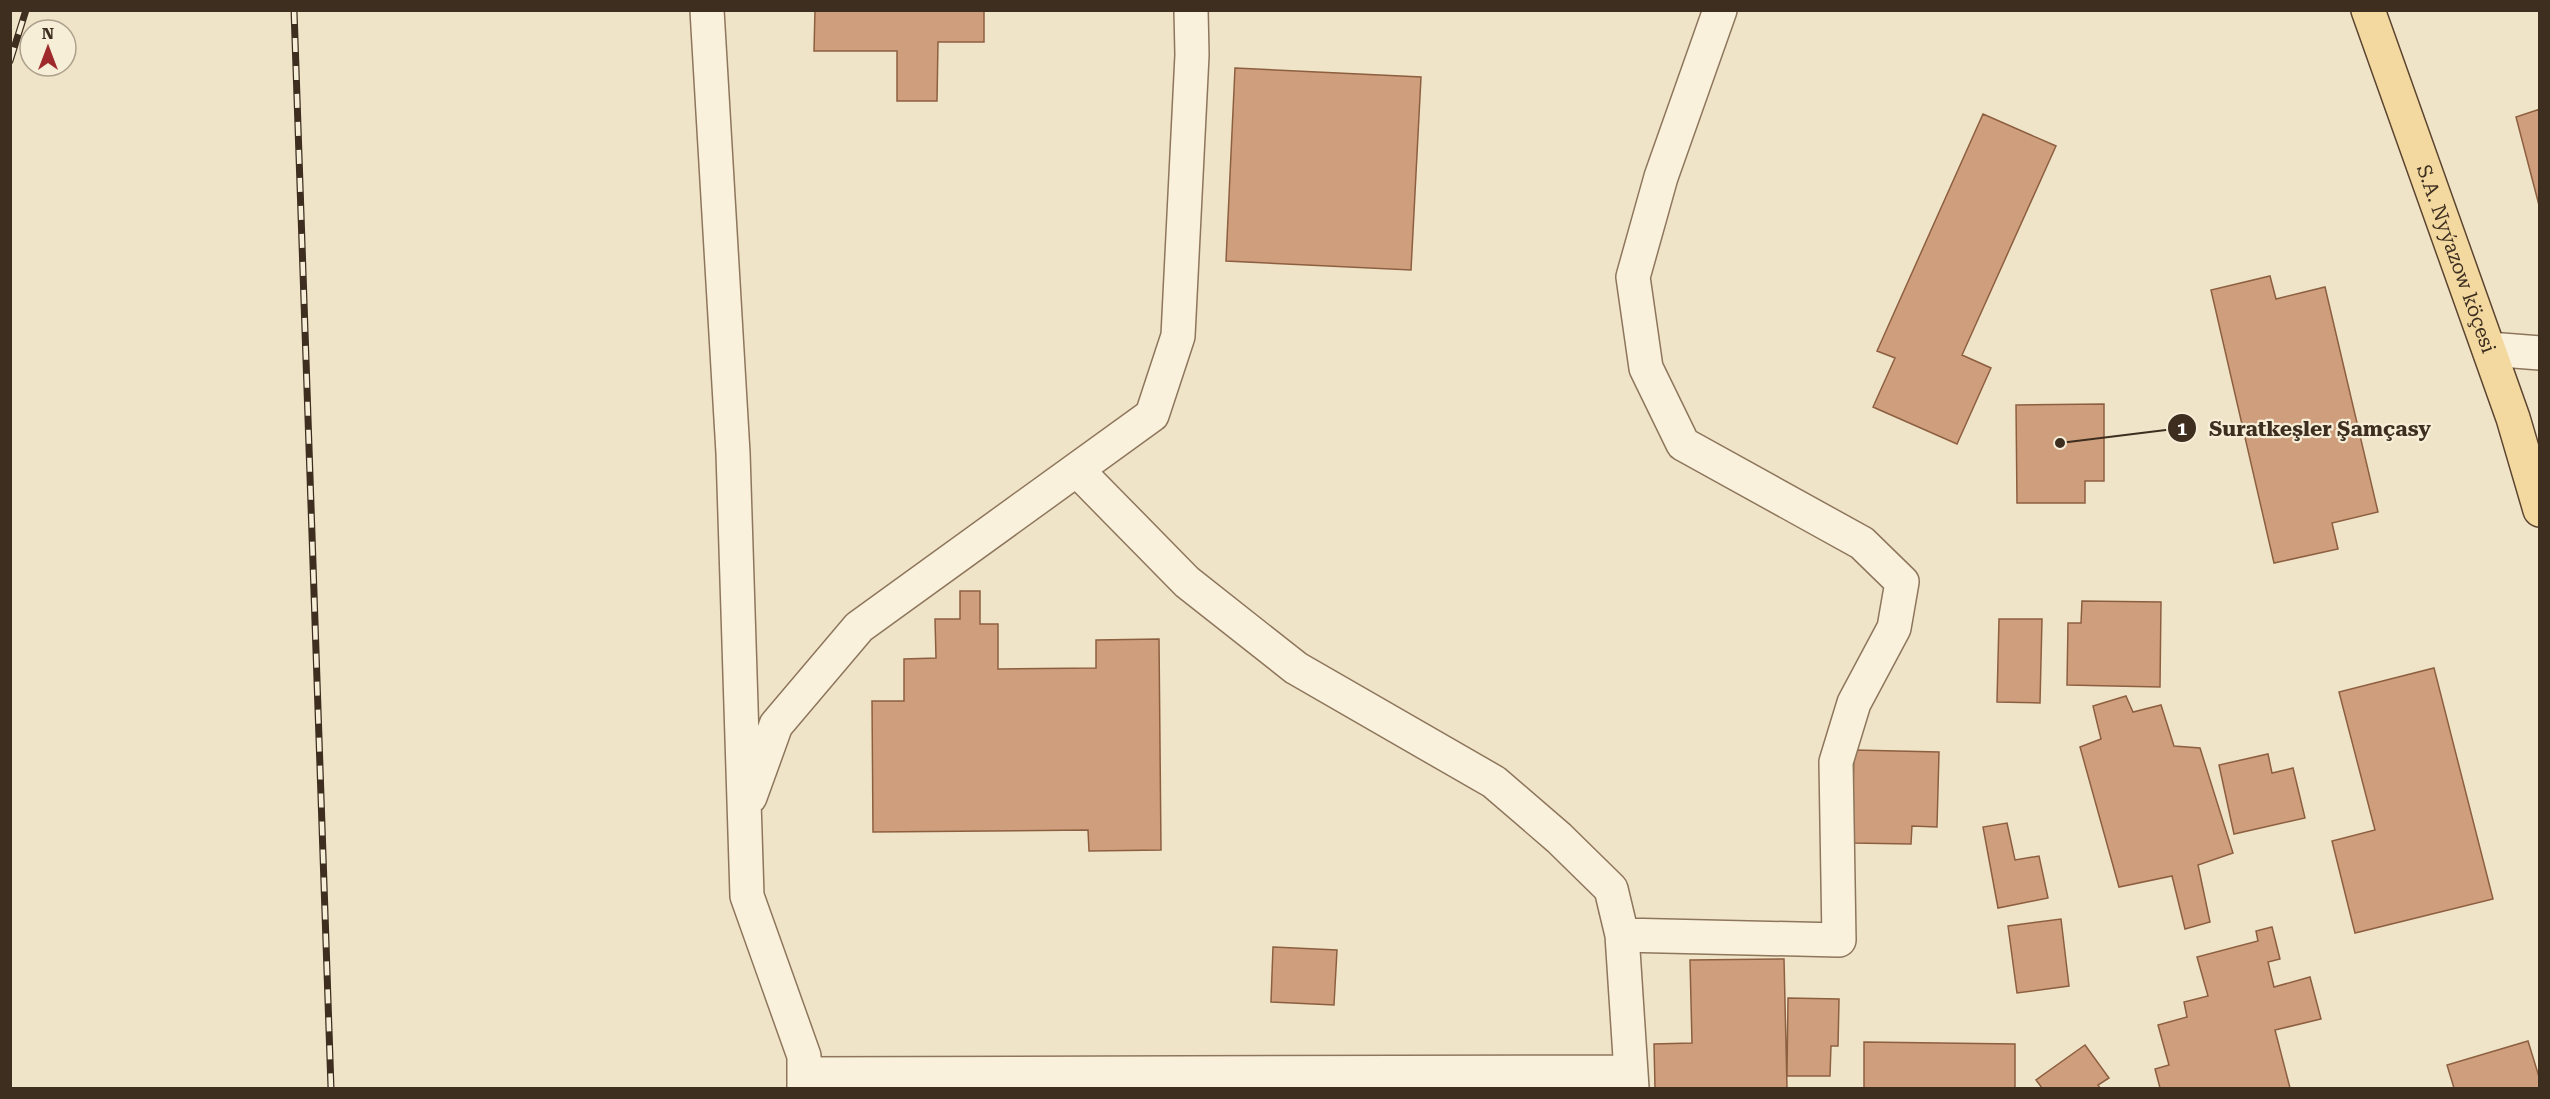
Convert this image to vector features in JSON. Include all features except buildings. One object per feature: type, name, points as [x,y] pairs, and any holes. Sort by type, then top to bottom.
[{"type":"main road","name":"S.A. Nyýazow köçesi","points":[[2368,10],[2513,418],[2540,510]]},
{"type":"street","points":[[744,815],[776,725],[859,627],[1152,416],[1178,336],[1192,55],[1191,10]]},
{"type":"street","points":[[1622,935],[1839,940],[1836,762],[1854,703],[1894,628],[1902,582],[1862,543],[1683,444],[1646,368],[1633,277],[1661,177],[1720,10]]},
{"type":"street","points":[[711,19],[733,453],[747,896],[804,1056],[804,1081],[1632,1080],[1622,935],[1611,889],[1559,838],[1494,782],[1296,668],[1187,582],[1077,470]]},
{"type":"street","points":[[2489,349],[2540,352]]},
{"type":"railway","points":[[10,61],[26,10]]},
{"type":"railway","points":[[294,10],[331,1088]]},
{"type":"place","name":"Suratkeşler Şamçasy","points":[[2060,443]]}]
